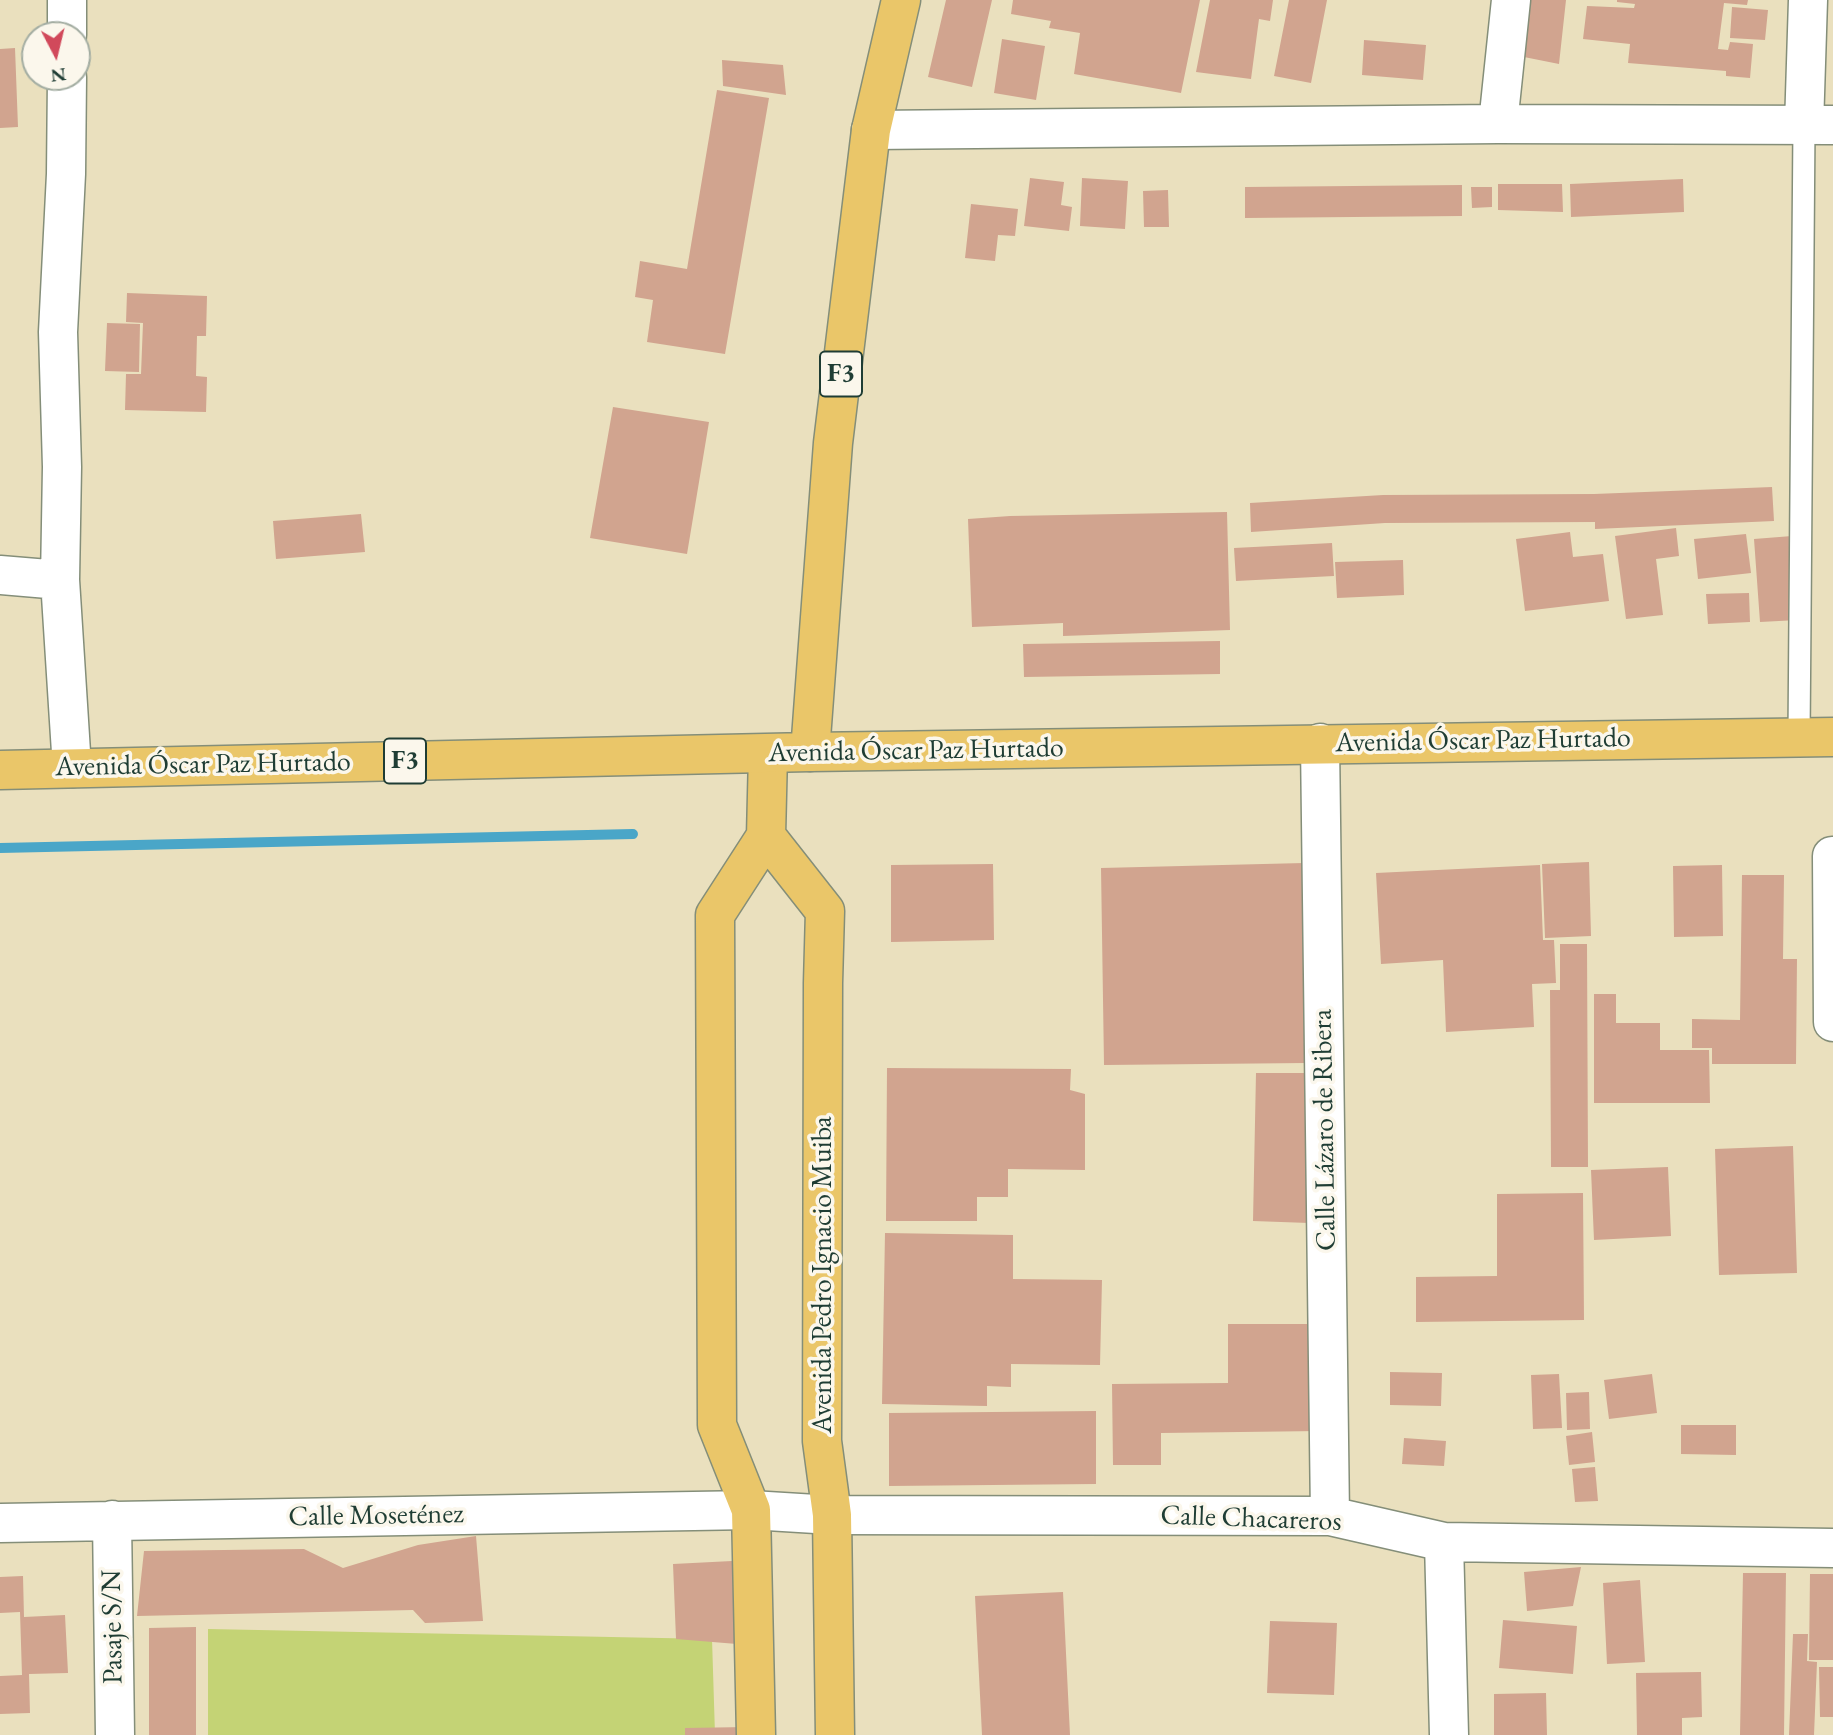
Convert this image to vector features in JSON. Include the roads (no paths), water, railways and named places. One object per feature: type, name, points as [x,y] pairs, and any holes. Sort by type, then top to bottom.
[{"type":"main road","name":"F3","points":[[810,752],[833,443],[871,130],[901,0]]},
{"type":"main road","name":"Avenida Óscar Paz Hurtado","points":[[0,770],[810,752],[1816,737]]},
{"type":"main road","points":[[756,1735],[751,1510],[717,1425],[715,915],[766,836],[768,754]]},
{"type":"main road","name":"Avenida Pedro Ignacio Muiba","points":[[766,836],[825,911],[822,983],[822,1441],[832,1515],[835,1735]]},
{"type":"street","points":[[67,21],[68,0]]},
{"type":"street","points":[[1498,124],[1511,0]]},
{"type":"street","points":[[871,130],[1498,124],[1819,125],[1808,0]]},
{"type":"street","points":[[67,91],[66,174],[58,332],[62,467],[60,580],[72,768]]},
{"type":"street","points":[[0,575],[60,580]]},
{"type":"street","name":"Calle Lázaro de Ribera","points":[[1321,743],[1330,1516]]},
{"type":"street","points":[[1832,856],[1833,1022]]},
{"type":"street","name":"Calle Chacareros","points":[[751,1510],[832,1515],[1330,1516],[1444,1542],[1833,1548]]},
{"type":"street","name":"Calle Moseténez","points":[[0,1522],[751,1510]]},
{"type":"street","name":"Pasaje S/N","points":[[112,1520],[115,1735]]},
{"type":"street","points":[[1444,1542],[1449,1735]]},
{"type":"lane","points":[[1816,737],[1819,125]]},
{"type":"waterway","points":[[0,848],[633,834]]}]
